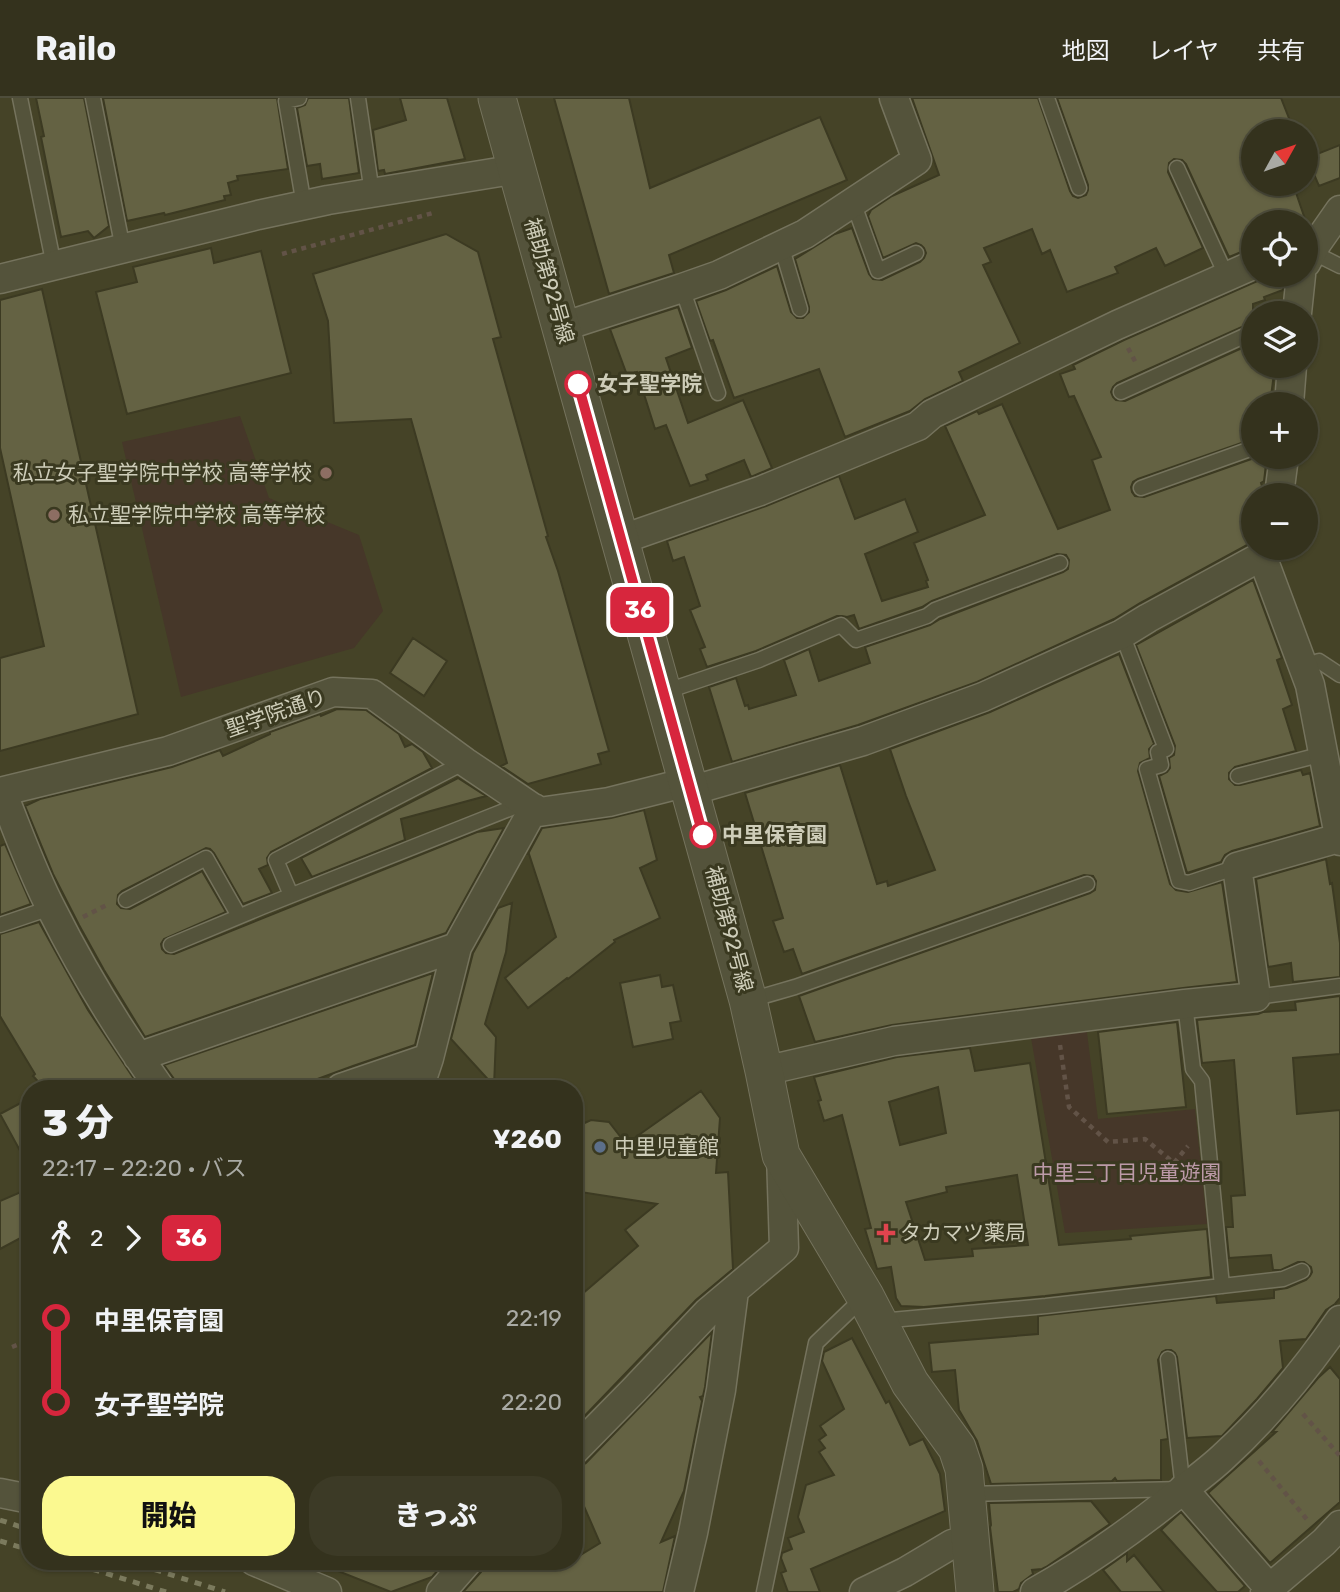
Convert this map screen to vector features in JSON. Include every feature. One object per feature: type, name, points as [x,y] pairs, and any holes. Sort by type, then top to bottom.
[{"type":"street","name":"補助第92号線","points":[[497,98],[748,1000],[781,1155],[872,1308],[910,1383],[957,1448],[964,1469],[975,1592]]},
{"type":"street","points":[[562,327],[719,275],[805,233],[917,160],[894,98]]},
{"type":"street","points":[[0,279],[304,205],[518,169]]},
{"type":"street","points":[[1318,242],[1340,210]]},
{"type":"street","points":[[620,540],[760,491],[918,426],[932,414],[1117,325],[1241,269]]},
{"type":"street","points":[[422,1080],[457,947],[530,805],[539,812],[609,802],[689,786],[863,741],[983,696],[1122,634],[1250,560]]},
{"type":"street","points":[[764,1071],[894,1041],[1256,997],[1237,867],[1340,840],[1310,685],[1267,560]]},
{"type":"street","name":"聖学院通り","points":[[1,792],[168,751],[333,692],[372,694],[465,762],[530,805]]},
{"type":"street","points":[[1,792],[50,908],[89,978],[154,1080]]},
{"type":"street","points":[[138,1057],[457,947]]},
{"type":"street","points":[[364,1080],[429,1058]]},
{"type":"street","points":[[781,1155],[784,1248]]},
{"type":"street","points":[[583,1442],[708,1312],[818,1218]]},
{"type":"street","points":[[679,1592],[721,1390],[734,1291]]},
{"type":"street","points":[[1035,1592],[1137,1527],[1222,1458],[1284,1392],[1340,1320]]},
{"type":"street","points":[[1184,1489],[1267,1590],[1335,1531]]},
{"type":"street","points":[[0,1493],[21,1497]]},
{"type":"street","points":[[864,1592],[952,1544],[970,1540]]},
{"type":"street","points":[[275,1570],[327,1592]]},
{"type":"street","points":[[441,1592],[460,1570]]},
{"type":"lane","points":[[20,98],[54,266]]},
{"type":"lane","points":[[93,98],[123,249]]},
{"type":"lane","points":[[299,98],[286,101],[304,205]]},
{"type":"lane","points":[[358,98],[372,193]]},
{"type":"lane","points":[[1047,98],[1079,188]]},
{"type":"lane","points":[[1177,168],[1226,275]]},
{"type":"lane","points":[[853,202],[878,271],[916,253]]},
{"type":"lane","points":[[781,245],[800,309]]},
{"type":"lane","points":[[1318,259],[1340,266]]},
{"type":"lane","points":[[682,288],[718,393]]},
{"type":"lane","points":[[1121,392],[1241,337]]},
{"type":"lane","points":[[1141,488],[1241,452]]},
{"type":"lane","points":[[663,692],[759,660],[841,625],[856,640],[1060,563]]},
{"type":"lane","points":[[1122,634],[1166,749],[1158,752],[1161,765],[1147,769],[1179,881],[1189,883],[1237,867]]},
{"type":"lane","points":[[1303,667],[1319,661],[1340,675]]},
{"type":"lane","points":[[1238,776],[1323,754]]},
{"type":"lane","points":[[291,895],[276,860],[465,762]]},
{"type":"lane","points":[[171,945],[291,895],[530,805]]},
{"type":"lane","points":[[126,900],[206,858],[239,916]]},
{"type":"lane","points":[[748,1000],[795,987],[1087,884]]},
{"type":"lane","points":[[0,925],[50,908]]},
{"type":"lane","points":[[1256,997],[1340,986]]},
{"type":"lane","points":[[1185,1004],[1193,1069],[1202,1081],[1222,1286]]},
{"type":"lane","points":[[764,1592],[816,1343],[872,1308],[1046,1306],[1283,1279],[1302,1271]]},
{"type":"lane","points":[[966,1494],[1184,1489],[1168,1359]]},
{"type":"path","points":[[282,254],[435,213]]},
{"type":"path","points":[[1117,325],[1144,381]]},
{"type":"path","points":[[1057,1020],[1069,1107],[1108,1142],[1145,1139],[1174,1163],[1207,1124]]},
{"type":"path","points":[[12,1347],[21,1344]]},
{"type":"path","points":[[1284,1392],[1340,1456]]},
{"type":"path","points":[[1240,1439],[1335,1531]]},
{"type":"green space","points":[[240,416],[269,498],[359,535],[383,611],[354,648],[181,697],[122,442]]},
{"type":"green space","name":"中里三丁目児童遊園","points":[[1086,1025],[1098,1119],[1195,1109],[1207,1224],[1065,1233],[1030,1032]]},
{"type":"building","points":[[36,98],[84,98],[109,226],[94,238],[88,231],[61,237]]},
{"type":"building","points":[[103,98],[277,98],[288,169],[237,176],[238,180],[228,183],[231,195],[224,196],[225,200],[127,221]]},
{"type":"building","points":[[308,98],[349,98],[359,173],[322,179],[320,164],[307,166],[297,108],[305,105]]},
{"type":"building","points":[[400,98],[447,98],[465,159],[385,174],[384,170],[378,171],[373,130],[406,120]]},
{"type":"building","points":[[554,98],[629,98],[650,188],[820,117],[847,180],[669,255],[674,273],[609,294]]},
{"type":"building","points":[[912,98],[1038,98],[1070,191],[1078,198],[1086,195],[1088,185],[1057,98],[1281,98],[1289,119],[1241,119],[1241,196],[1297,196],[1302,210],[1241,210],[1241,252],[1229,257],[1186,164],[1182,160],[1174,159],[1169,163],[1168,172],[1203,248],[1165,266],[1156,248],[1115,267],[1118,273],[1067,292],[1050,250],[1042,254],[1032,229],[984,248],[991,262],[983,265],[1020,343],[959,372],[963,381],[925,399],[910,411],[845,437],[819,369],[734,398],[696,301],[777,266],[791,312],[797,318],[803,318],[809,312],[809,307],[795,259],[835,234],[852,228],[873,279],[882,280],[920,262],[926,253],[921,245],[916,243],[883,258],[868,216],[871,210],[892,196],[939,175]]},
{"type":"building","points":[[1340,145],[1340,178],[1319,186],[1318,154]]},
{"type":"building","points":[[446,234],[478,252],[501,337],[493,339],[548,536],[546,537],[609,751],[598,754],[601,764],[528,784],[501,766],[507,763],[411,419],[334,423],[328,321],[313,274]]},
{"type":"building","points":[[211,248],[214,263],[261,251],[291,373],[127,414],[96,292],[137,282],[133,267]]},
{"type":"building","points":[[1244,287],[1283,287],[1283,290],[1264,297],[1265,300],[1262,301],[1241,301],[1241,327],[1117,383],[1111,392],[1116,400],[1125,401],[1241,348],[1241,378],[1273,378],[1272,392],[1241,392],[1241,443],[1138,479],[1131,487],[1135,496],[1144,497],[1241,463],[1241,469],[1265,469],[1264,481],[1261,483],[1241,483],[1241,548],[1114,619],[977,682],[858,725],[732,762],[709,687],[736,678],[745,706],[748,705],[749,709],[796,695],[784,660],[809,649],[819,681],[870,663],[865,647],[930,625],[1063,572],[1068,569],[1069,560],[1066,555],[1057,554],[859,629],[854,615],[837,616],[756,651],[707,667],[700,649],[705,647],[690,610],[700,606],[684,557],[673,561],[667,541],[766,506],[839,476],[855,519],[905,499],[918,532],[865,554],[882,601],[928,587],[928,580],[914,543],[985,515],[945,426],[977,411],[979,414],[1002,404],[1058,529],[1110,510],[1092,460],[1101,457],[1074,396],[1069,397],[1060,374],[1075,369],[1073,365]]},
{"type":"building","name":"私立聖学院中学校 高等学校","points":[[42,289],[138,714],[0,751],[0,658],[44,646],[0,448],[0,300]]},
{"type":"building","points":[[678,307],[692,348],[666,358],[688,423],[743,400],[772,468],[751,477],[744,460],[706,475],[708,480],[690,486],[666,425],[655,429],[637,372],[627,375],[610,329]]},
{"type":"building","points":[[1253,580],[1282,658],[1277,660],[1292,705],[1283,709],[1296,751],[1235,767],[1229,773],[1229,779],[1235,785],[1240,785],[1301,770],[1303,775],[1310,773],[1320,826],[1232,851],[1225,855],[1221,862],[1187,873],[1159,776],[1170,768],[1169,758],[1174,755],[1175,746],[1136,645]]},
{"type":"building","points":[[413,638],[447,661],[424,696],[390,673]]},
{"type":"building","points":[[1119,654],[1154,744],[1149,749],[1150,758],[1140,763],[1138,771],[1170,884],[1176,890],[1188,892],[1222,882],[1237,982],[892,1025],[815,1042],[799,996],[1090,893],[1095,890],[1096,881],[1093,876],[1084,875],[802,974],[793,949],[784,952],[773,921],[783,918],[745,793],[840,765],[877,884],[887,881],[888,886],[935,870],[890,749],[990,712]]},
{"type":"building","points":[[337,709],[366,710],[399,734],[405,747],[412,744],[423,752],[432,768],[271,852],[267,858],[268,865],[259,869],[272,893],[243,904],[214,853],[206,848],[122,891],[118,895],[117,904],[121,908],[130,909],[202,871],[226,912],[164,939],[162,949],[166,953],[174,954],[477,832],[504,828],[446,933],[145,1037],[79,925],[53,874],[25,806],[40,799],[172,767],[220,750],[223,756],[270,732]]},
{"type":"building","points":[[458,778],[486,796],[401,819],[405,840],[312,877],[301,858]]},
{"type":"building","points":[[644,810],[657,860],[640,868],[660,918],[614,940],[615,942],[528,1008],[505,978],[556,937],[528,854],[542,828],[611,818]]},
{"type":"building","points":[[5,844],[31,904],[0,915],[0,846]]},
{"type":"building","points":[[1326,859],[1340,943],[1340,977],[1293,982],[1291,963],[1268,967],[1256,879]]},
{"type":"building","points":[[512,903],[506,952],[485,1024],[496,1037],[494,1080],[489,1080],[451,1039],[473,953],[498,908]]},
{"type":"building","points":[[39,922],[88,1010],[135,1080],[37,1080],[0,1016],[0,934]]},
{"type":"building","points":[[433,973],[415,1045],[315,1080],[174,1080],[164,1065]]},
{"type":"building","points":[[660,975],[662,987],[673,985],[681,1021],[670,1023],[673,1039],[633,1047],[620,983]]},
{"type":"building","points":[[1340,996],[1340,1054],[1293,1058],[1297,1114],[1340,1110],[1340,1298],[1326,1310],[1306,1339],[1280,1341],[1283,1368],[1222,1436],[1187,1438],[1177,1357],[1171,1350],[1162,1352],[1158,1360],[1168,1439],[1161,1440],[1161,1480],[1117,1481],[1115,1478],[1112,1481],[991,1484],[977,1441],[959,1410],[955,1370],[932,1372],[929,1343],[1038,1334],[1038,1316],[1216,1296],[1217,1303],[1274,1298],[1274,1290],[1287,1288],[1310,1276],[1311,1267],[1304,1262],[1273,1270],[1271,1255],[1229,1258],[1226,1227],[1233,1227],[1231,1196],[1245,1195],[1234,1060],[1202,1063],[1197,1020],[1296,1010],[1295,1002]]},
{"type":"building","points":[[1177,1022],[1186,1107],[1107,1114],[1098,1032]]},
{"type":"building","points":[[970,1048],[975,1071],[1030,1063],[1059,1245],[1207,1229],[1211,1277],[1045,1296],[924,1307],[901,1306],[896,1298],[891,1267],[877,1269],[865,1229],[871,1228],[842,1115],[824,1121],[814,1077],[897,1057]],"holes":[[[938,1087],[946,1133],[900,1145],[889,1102]],[[1017,1175],[1028,1245],[972,1249],[973,1256],[925,1260],[906,1202],[947,1192],[946,1187]]]},
{"type":"building","points":[[701,1091],[720,1118],[716,1173],[728,1172],[733,1269],[696,1300],[583,1418],[583,1293],[638,1246],[625,1230],[657,1204],[583,1192],[583,1124],[591,1120],[609,1122],[626,1144]]},
{"type":"building","points":[[21,1103],[21,1152],[0,1114]]},
{"type":"building","points":[[21,1192],[21,1238],[0,1249],[0,1201]]},
{"type":"building","points":[[712,1332],[705,1387],[703,1396],[700,1397],[702,1401],[684,1491],[661,1542],[675,1536],[663,1592],[463,1592],[482,1570],[583,1570],[583,1553],[600,1543],[583,1504],[583,1465]]},
{"type":"building","points":[[852,1338],[886,1403],[889,1401],[910,1445],[923,1439],[940,1474],[945,1511],[811,1569],[820,1592],[788,1592],[781,1573],[786,1571],[781,1558],[782,1553],[792,1549],[788,1538],[804,1532],[798,1517],[806,1485],[834,1475],[819,1452],[825,1448],[819,1440],[826,1435],[820,1426],[844,1409],[822,1361],[824,1352]]},
{"type":"building","points":[[1330,1367],[1340,1379],[1340,1502],[1270,1563],[1208,1493],[1276,1432],[1272,1432]]},
{"type":"building","points":[[1091,1501],[1110,1524],[1046,1567],[1032,1570],[1033,1574],[1021,1583],[1019,1589],[1013,1592],[998,1592],[989,1503]]},
{"type":"building","points":[[1181,1512],[1245,1586],[1238,1592],[1217,1592],[1161,1530]]},
{"type":"building","points":[[1127,1553],[1127,1561],[1134,1555],[1164,1592],[1121,1592],[1103,1570]]},
{"type":"building","points":[[335,1570],[438,1570],[432,1577],[391,1592]]},
{"type":"railway","points":[[0,1520],[21,1527]]},
{"type":"railway","points":[[0,1541],[21,1547]]},
{"type":"railway","points":[[95,1570],[166,1592]]},
{"type":"railway","points":[[156,1570],[225,1592]]},
{"type":"bus line","name":"36","points":[[578,384],[703,835]]},
{"type":"place","name":"女子聖学院","points":[[578,384]]},
{"type":"place","name":"私立女子聖学院中学校 高等学校","points":[[326,473]]},
{"type":"place","name":"私立聖学院中学校 高等学校","points":[[54,515]]},
{"type":"place","name":"中里保育園","points":[[703,835]]},
{"type":"place","name":"中里児童館","points":[[600,1147]]},
{"type":"place","name":"タカマツ薬局","points":[[886,1233]]}]
